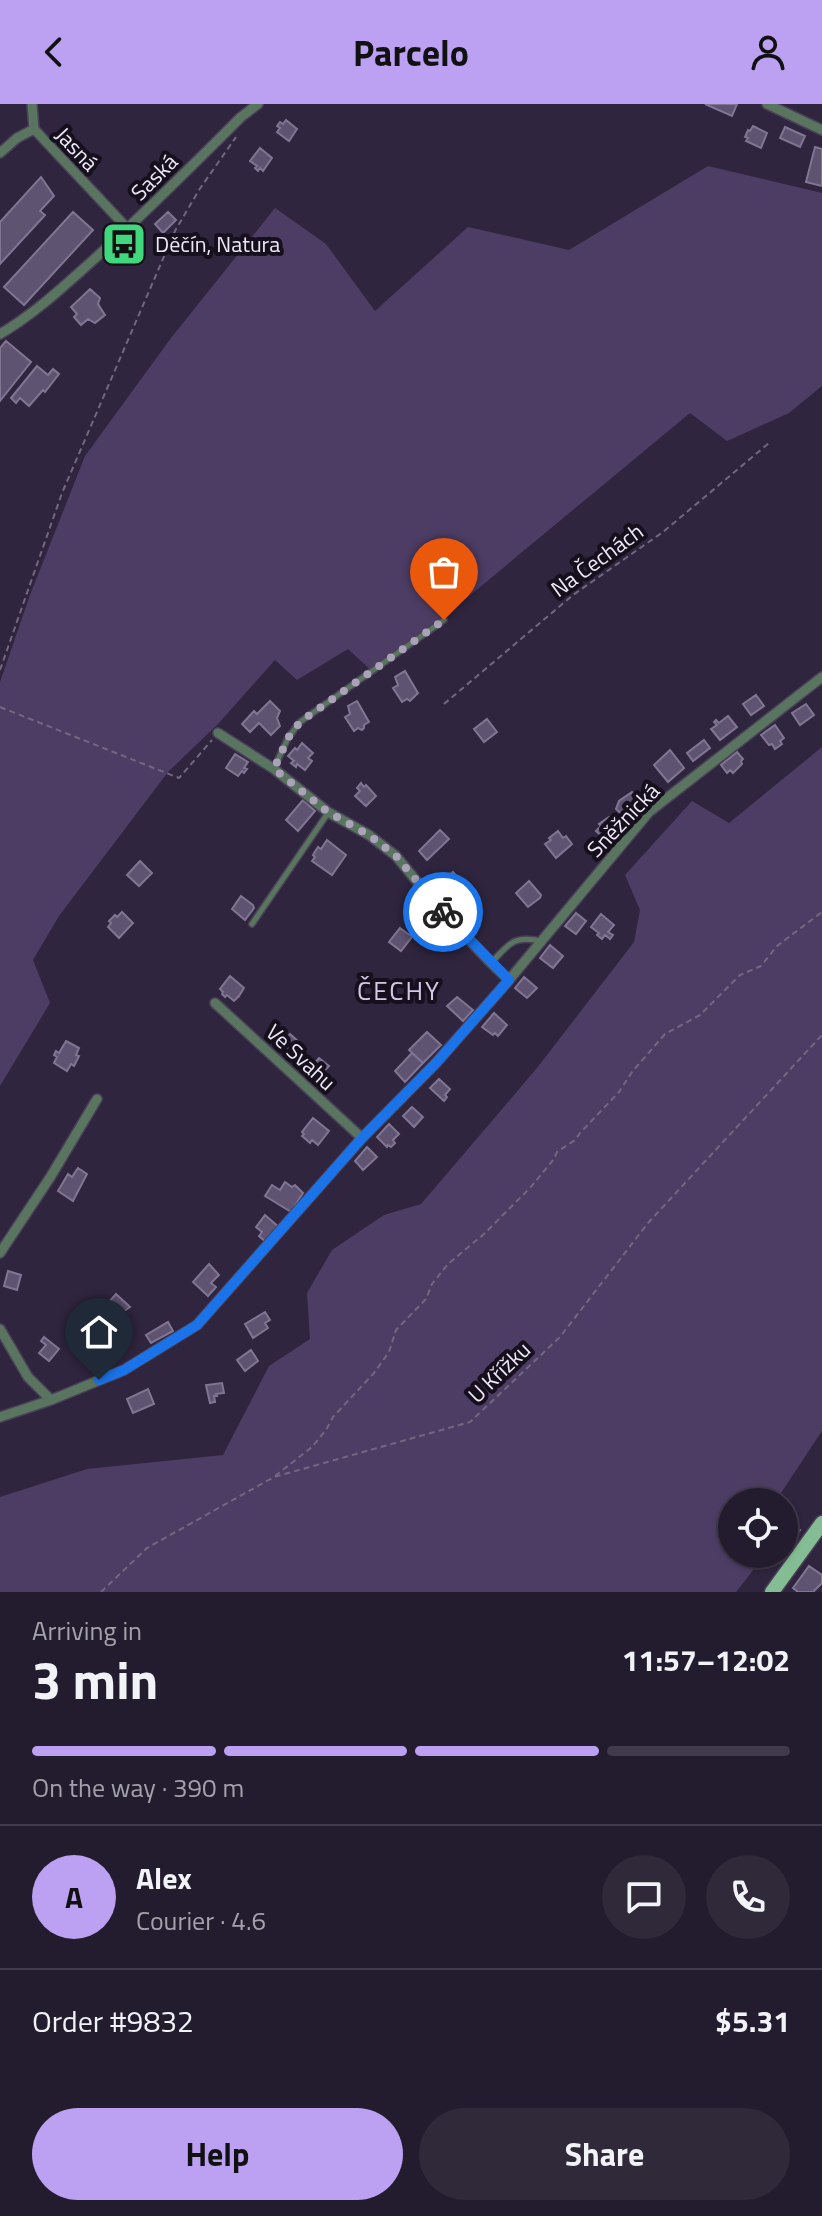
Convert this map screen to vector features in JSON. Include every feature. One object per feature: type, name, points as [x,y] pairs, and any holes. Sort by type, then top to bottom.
[{"type":"main road","points":[[772,1592],[822,1523]]},
{"type":"street","name":"Jasná","points":[[32,104],[34,129],[128,229]]},
{"type":"street","name":"Saská","points":[[0,334],[47,301],[128,229],[241,117],[258,104]]},
{"type":"street","points":[[767,104],[822,130]]},
{"type":"street","name":"Jasná","points":[[0,153],[17,138],[34,129]]},
{"type":"street","name":"Sněžnická","points":[[0,1417],[124,1370],[197,1325],[362,1138],[436,1063],[542,942],[649,812],[822,677]]},
{"type":"street","points":[[218,733],[274,769],[328,812],[369,835],[396,856],[437,906],[509,980]]},
{"type":"street","name":"Ve Svahu","points":[[215,1003],[362,1138]]},
{"type":"street","points":[[0,1253],[97,1099]]},
{"type":"street","points":[[0,1329],[28,1377],[51,1400]]},
{"type":"lane","points":[[274,769],[288,738],[300,722],[444,620]]},
{"type":"lane","points":[[252,924],[328,812]]},
{"type":"lane","points":[[491,963],[513,940],[526,938],[542,942]]},
{"type":"path","points":[[0,670],[62,493],[175,231],[199,190],[237,137],[241,117]]},
{"type":"path","name":"Na Čechách","points":[[444,704],[573,595],[663,532],[769,443]]},
{"type":"path","points":[[0,707],[179,778],[218,733]]},
{"type":"path","points":[[274,1477],[312,1447],[333,1417],[374,1373],[389,1352],[396,1330],[426,1299],[432,1284],[448,1264],[484,1234],[530,1188],[557,1152],[575,1140],[619,1092],[665,1034],[700,1015],[740,975],[761,966],[777,946],[822,912]]},
{"type":"path","name":"U Křížku","points":[[101,1592],[147,1548],[274,1477],[470,1422],[560,1337],[648,1223],[822,1035]]},
{"type":"shaded area","points":[[708,166],[822,193],[822,386],[789,413],[727,441],[690,413],[375,674],[348,649],[297,680],[275,660],[218,724],[168,772],[59,916],[33,960],[50,1003],[0,1086],[0,682],[30,595],[85,456],[171,338],[275,208],[326,244],[375,311],[468,227],[569,250]]},
{"type":"shaded area","points":[[822,747],[822,1431],[784,1488],[718,1488],[718,1568],[755,1568],[736,1592],[0,1592],[0,1497],[87,1469],[223,1455],[269,1366],[310,1339],[307,1293],[332,1250],[384,1215],[421,1204],[537,1068],[634,942],[640,910],[625,875],[692,801],[729,823]]},
{"type":"building","points":[[705,104],[737,104],[732,116]]},
{"type":"building","points":[[286,120],[297,129],[289,141],[277,132],[280,122],[283,124]]},
{"type":"building","points":[[753,126],[767,133],[761,148],[746,141],[748,130]]},
{"type":"building","points":[[785,127],[805,136],[800,147],[780,138]]},
{"type":"building","points":[[815,147],[822,149],[822,186],[806,182]]},
{"type":"building","points":[[260,148],[272,158],[263,171],[260,168],[258,171],[250,161]]},
{"type":"building","points":[[41,177],[54,196],[40,211],[45,215],[0,264],[0,222]]},
{"type":"building","points":[[73,212],[93,230],[24,305],[4,287]]},
{"type":"building","points":[[168,212],[176,220],[163,233],[155,224]]},
{"type":"building","points":[[90,289],[100,298],[98,304],[105,315],[95,323],[88,319],[81,325],[71,307]]},
{"type":"building","points":[[6,341],[31,362],[0,401],[0,348]]},
{"type":"building","points":[[37,366],[48,375],[53,369],[59,374],[29,406],[20,398],[16,403],[11,398]]},
{"type":"building","points":[[405,671],[418,693],[410,701],[402,702],[393,688],[398,685],[395,677]]},
{"type":"building","points":[[756,695],[764,706],[751,715],[743,704]]},
{"type":"building","points":[[270,701],[280,711],[277,718],[280,726],[271,735],[259,723],[250,732],[242,724],[254,711],[257,714]]},
{"type":"building","points":[[357,701],[369,722],[362,730],[358,728],[354,731],[345,717],[350,714],[348,706]]},
{"type":"building","points":[[806,704],[814,715],[800,725],[792,713]]},
{"type":"building","points":[[728,716],[737,727],[720,740],[711,729],[717,725],[716,720],[719,723]]},
{"type":"building","points":[[487,719],[497,732],[484,742],[474,729]]},
{"type":"building","points":[[775,725],[784,738],[775,749],[761,735]]},
{"type":"building","points":[[704,740],[710,748],[693,761],[687,753]]},
{"type":"building","points":[[302,743],[313,753],[308,758],[312,761],[305,770],[291,763],[294,761],[288,756]]},
{"type":"building","points":[[670,750],[684,768],[668,782],[654,765]]},
{"type":"building","points":[[737,752],[743,759],[742,764],[733,773],[730,770],[727,773],[721,765]]},
{"type":"building","points":[[235,754],[248,762],[244,768],[247,769],[238,776],[226,768]]},
{"type":"building","points":[[361,783],[376,796],[366,806],[355,796],[360,791],[357,788]]},
{"type":"building","points":[[632,792],[644,803],[628,820],[616,809],[619,801]]},
{"type":"building","points":[[303,800],[315,811],[298,831],[286,820]]},
{"type":"building","points":[[609,817],[621,827],[608,842],[596,831],[601,826],[599,824]]},
{"type":"building","points":[[440,830],[449,839],[427,860],[419,851]]},
{"type":"building","points":[[558,831],[572,844],[556,858],[545,844]]},
{"type":"building","points":[[327,840],[346,855],[332,875],[312,861],[318,847],[321,849]]},
{"type":"building","points":[[140,861],[152,873],[139,886],[127,875]]},
{"type":"building","points":[[453,872],[465,886],[451,898],[443,889],[449,884],[445,879]]},
{"type":"building","points":[[529,881],[541,895],[528,907],[516,893]]},
{"type":"building","points":[[241,896],[254,908],[245,920],[232,909]]},
{"type":"building","points":[[122,912],[133,923],[119,938],[108,927],[109,921]]},
{"type":"building","points":[[576,913],[586,921],[576,934],[565,926]]},
{"type":"building","points":[[601,914],[614,925],[608,932],[613,935],[610,939],[605,935],[602,939],[591,927]]},
{"type":"building","points":[[400,928],[412,937],[401,951],[389,942]]},
{"type":"building","points":[[550,945],[563,956],[553,968],[540,958]]},
{"type":"building","points":[[230,976],[244,988],[234,1001],[227,995],[225,997],[220,989]]},
{"type":"building","points":[[524,977],[537,988],[527,998],[515,988]]},
{"type":"building","points":[[457,997],[473,1010],[463,1021],[447,1006]]},
{"type":"building","points":[[494,1013],[507,1025],[498,1036],[482,1027]]},
{"type":"building","points":[[427,1032],[441,1045],[423,1063],[409,1050]]},
{"type":"building","points":[[290,1034],[299,1042],[290,1052],[281,1043]]},
{"type":"building","points":[[66,1041],[79,1048],[74,1066],[71,1064],[67,1071],[54,1063],[56,1051],[59,1053]]},
{"type":"building","points":[[412,1053],[423,1063],[405,1082],[395,1071]]},
{"type":"building","points":[[319,1058],[329,1066],[318,1077],[309,1069]]},
{"type":"building","points":[[439,1079],[450,1089],[444,1101],[430,1088]]},
{"type":"building","points":[[412,1107],[423,1117],[414,1127],[403,1116]]},
{"type":"building","points":[[313,1118],[329,1131],[318,1145],[302,1136]]},
{"type":"building","points":[[389,1124],[399,1134],[393,1140],[395,1143],[387,1147],[377,1137]]},
{"type":"building","points":[[367,1147],[377,1157],[363,1170],[355,1161]]},
{"type":"building","points":[[78,1168],[87,1174],[73,1201],[58,1191],[68,1174],[72,1177]]},
{"type":"building","points":[[285,1182],[292,1187],[295,1185],[303,1193],[291,1212],[265,1196],[272,1185],[280,1190]]},
{"type":"building","points":[[265,1215],[280,1228],[267,1243],[259,1236],[262,1232],[256,1227]]},
{"type":"building","points":[[209,1264],[219,1275],[211,1283],[216,1287],[208,1296],[193,1282]]},
{"type":"building","points":[[8,1271],[21,1275],[17,1290],[4,1286]]},
{"type":"building","points":[[116,1294],[130,1307],[120,1314],[108,1303]]},
{"type":"building","points":[[265,1312],[270,1320],[265,1323],[268,1328],[253,1338],[245,1324]]},
{"type":"building","points":[[168,1322],[173,1331],[151,1343],[146,1335]]},
{"type":"building","points":[[44,1337],[59,1349],[49,1361],[39,1353],[46,1345],[41,1341]]},
{"type":"building","points":[[251,1350],[258,1361],[245,1371],[237,1360]]},
{"type":"building","points":[[222,1383],[224,1393],[216,1394],[215,1402],[210,1403],[206,1385]]},
{"type":"building","points":[[148,1389],[154,1404],[133,1413],[127,1399]]},
{"type":"building","points":[[809,1566],[822,1575],[822,1583],[813,1592],[798,1592],[793,1588]]},
{"type":"way so far","points":[[443,912],[396,856],[369,835],[328,812],[274,769],[288,738],[300,722],[444,620]]},
{"type":"place","name":"Děčín, Natura","points":[[124,244]]},
{"type":"district","name":"ČECHY","points":[[399,991]]},
{"type":"route","points":[[99,1380],[124,1370],[197,1325],[362,1138],[436,1063],[509,980],[443,912]]}]
